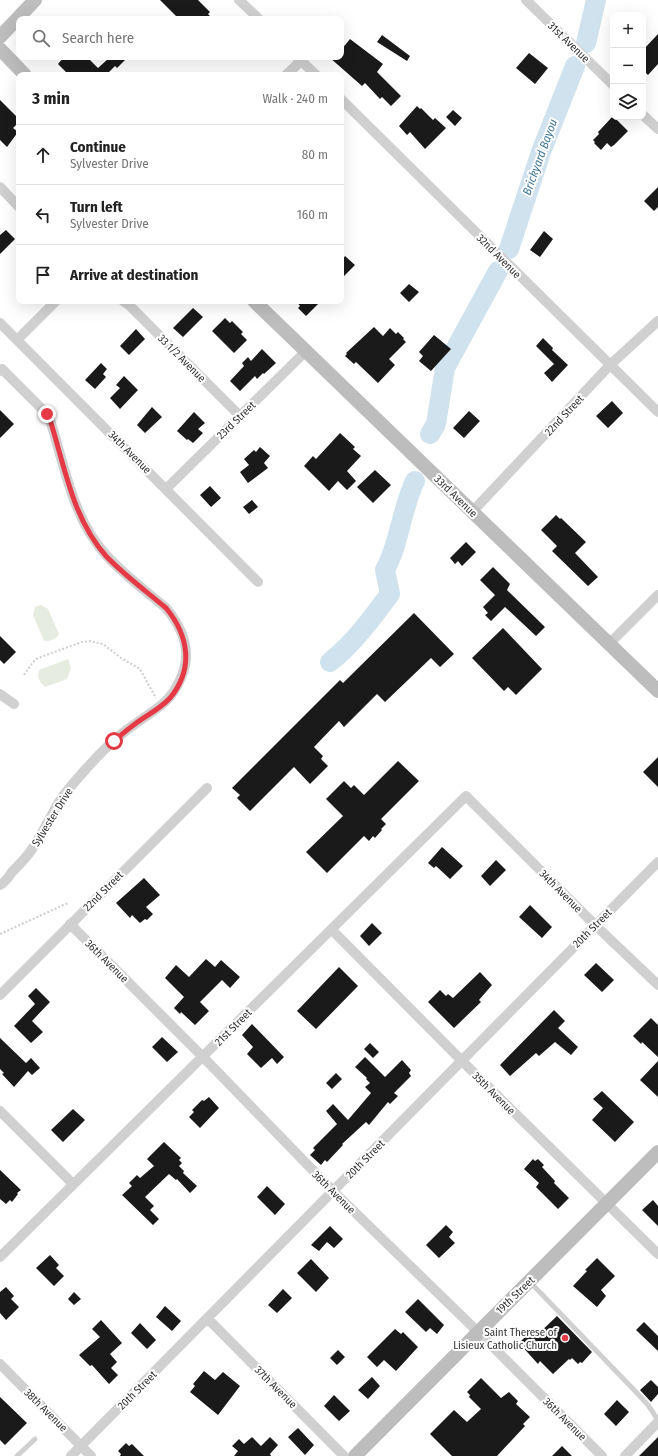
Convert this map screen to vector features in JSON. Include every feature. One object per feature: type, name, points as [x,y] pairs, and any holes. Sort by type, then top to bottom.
[{"type":"street","points":[[20,16],[35,0]]},
{"type":"street","points":[[239,0],[255,16]]},
{"type":"street","name":"31st Avenue","points":[[526,0],[612,84]]},
{"type":"street","points":[[0,37],[16,20]]},
{"type":"street","points":[[0,49],[22,72]]},
{"type":"street","points":[[288,72],[298,60]]},
{"type":"street","points":[[300,60],[313,72]]},
{"type":"street","name":"32nd Avenue","points":[[344,102],[658,412]]},
{"type":"street","points":[[646,118],[658,129]]},
{"type":"street","points":[[0,187],[16,204]]},
{"type":"street","points":[[17,340],[53,304]]},
{"type":"street","name":"33 1/2 Avenue","points":[[127,304],[240,416]]},
{"type":"street","name":"33rd Avenue","points":[[257,304],[658,690]]},
{"type":"street","name":"22nd Street","points":[[473,512],[610,365],[658,321]]},
{"type":"street","name":"34th Avenue","points":[[0,323],[258,582]]},
{"type":"street","name":"23rd Street","points":[[166,489],[306,351]]},
{"type":"street","name":"Sylvester Drive","points":[[0,885],[29,854],[43,833],[57,806],[70,787],[87,767],[134,724],[156,711],[170,698],[183,674],[186,661],[184,638],[173,616],[100,549],[86,528],[78,509],[47,414],[1,370]]},
{"type":"street","points":[[610,643],[658,595]]},
{"type":"street","points":[[0,694],[14,704]]},
{"type":"street","name":"22nd Street","points":[[0,995],[207,788]]},
{"type":"street","name":"34th Avenue","points":[[466,796],[595,925],[658,985]]},
{"type":"street","name":"21st Street","points":[[0,1257],[466,796]]},
{"type":"street","name":"20th Street","points":[[71,1456],[658,862]]},
{"type":"street","name":"36th Avenue","points":[[70,924],[203,1057],[333,1191],[478,1332],[602,1456]]},
{"type":"street","name":"35th Avenue","points":[[332,930],[462,1061],[658,1254]]},
{"type":"street","points":[[0,1111],[73,1184]]},
{"type":"street","name":"19th Street","points":[[355,1456],[658,1152]]},
{"type":"street","name":"37th Avenue","points":[[208,1319],[344,1456]]},
{"type":"street","name":"38th Avenue","points":[[0,1364],[92,1456]]},
{"type":"street","points":[[624,1456],[658,1421]]},
{"type":"lane","points":[[530,1281],[637,1393],[658,1421]]},
{"type":"lane","points":[[17,1456],[35,1438]]},
{"type":"path","points":[[24,675],[33,662],[38,658],[82,642],[94,642],[103,644],[121,658],[138,667],[157,699]]},
{"type":"path","points":[[0,934],[68,902]]},
{"type":"shaded area","points":[[41,605],[48,609],[59,634],[56,638],[51,640],[44,641],[33,615],[35,607]]},
{"type":"shaded area","points":[[68,659],[71,668],[67,679],[45,687],[39,679],[39,670]]},
{"type":"building","points":[[160,0],[198,0],[210,12],[208,14],[210,16],[176,16]]},
{"type":"building","points":[[658,34],[658,64],[648,75],[646,73],[646,47]]},
{"type":"building","points":[[382,35],[410,56],[407,61],[377,42]]},
{"type":"building","points":[[350,39],[383,64],[377,72],[401,96],[391,106],[382,97],[380,99],[365,83],[362,86],[332,60],[344,60],[344,46]]},
{"type":"building","points":[[529,53],[548,68],[535,84],[516,68]]},
{"type":"building","points":[[61,60],[90,60],[98,68],[107,60],[125,60],[117,68],[115,66],[109,72],[66,72],[58,64]]},
{"type":"building","points":[[0,100],[16,116],[16,125],[13,128],[16,130],[16,135],[7,147],[0,140]]},
{"type":"building","points":[[417,106],[433,120],[435,118],[446,128],[425,149],[410,132],[407,135],[399,126]]},
{"type":"building","points":[[453,110],[462,118],[455,126],[446,117]]},
{"type":"building","points":[[610,119],[617,120],[628,131],[614,145],[611,147],[607,143],[601,150],[593,140],[599,134],[598,132]]},
{"type":"building","points":[[658,187],[658,207],[654,211],[644,201]]},
{"type":"building","points":[[6,230],[15,239],[0,254],[0,235]]},
{"type":"building","points":[[544,231],[553,239],[540,257],[530,250]]},
{"type":"building","points":[[345,256],[355,265],[344,276]]},
{"type":"building","points":[[409,284],[419,292],[409,302],[400,293]]},
{"type":"building","points":[[298,304],[318,304],[306,316],[298,308],[300,306]]},
{"type":"building","points":[[193,308],[203,317],[183,337],[173,328]]},
{"type":"building","points":[[225,318],[230,323],[232,321],[243,332],[241,334],[247,340],[234,353],[212,331]]},
{"type":"building","points":[[374,327],[383,336],[390,328],[396,334],[398,332],[406,342],[389,359],[395,365],[378,383],[356,362],[354,364],[345,356],[347,354],[346,353]]},
{"type":"building","points":[[136,329],[145,339],[129,355],[120,346]]},
{"type":"building","points":[[434,335],[451,349],[431,371],[419,361],[423,356],[419,352]]},
{"type":"building","points":[[543,338],[553,348],[552,350],[568,365],[552,382],[544,373],[554,364],[536,346]]},
{"type":"building","points":[[262,349],[276,363],[257,379],[255,376],[240,391],[230,381],[244,366],[242,363],[248,357],[251,361]]},
{"type":"building","points":[[101,363],[107,369],[103,374],[106,377],[95,389],[85,380]]},
{"type":"building","points":[[124,376],[138,390],[120,409],[110,398],[120,388],[116,385]]},
{"type":"building","points":[[612,401],[623,413],[608,428],[596,416]]},
{"type":"building","points":[[152,407],[162,417],[145,433],[137,425]]},
{"type":"building","points":[[0,410],[14,424],[0,438]]},
{"type":"building","points":[[469,411],[480,421],[464,438],[453,428]]},
{"type":"building","points":[[194,412],[205,423],[198,429],[203,433],[193,443],[177,431]]},
{"type":"building","points":[[340,433],[355,447],[353,449],[361,456],[347,471],[356,481],[347,490],[338,481],[329,491],[304,466],[313,456],[316,459]]},
{"type":"building","points":[[260,447],[270,456],[264,463],[268,468],[248,483],[240,472],[249,465],[244,459],[254,450],[256,452]]},
{"type":"building","points":[[375,470],[391,485],[373,503],[357,487]]},
{"type":"building","points":[[210,486],[221,498],[211,507],[200,495]]},
{"type":"building","points":[[252,500],[258,507],[249,514],[243,507]]},
{"type":"building","points":[[556,515],[586,542],[575,553],[598,577],[588,586],[552,551],[557,546],[541,530]]},
{"type":"building","points":[[466,542],[476,552],[462,566],[458,561],[455,564],[450,558]]},
{"type":"building","points":[[493,567],[510,584],[507,590],[545,627],[536,636],[505,607],[491,621],[485,615],[488,613],[483,607],[495,595],[480,580]]},
{"type":"building","points":[[414,613],[454,654],[440,667],[431,658],[385,702],[377,694],[344,727],[339,721],[314,747],[323,756],[321,759],[328,766],[310,784],[294,767],[250,811],[237,798],[240,795],[232,788],[340,680],[343,683]]},
{"type":"building","points":[[503,628],[542,669],[516,695],[508,687],[504,691],[472,658]]},
{"type":"building","points":[[0,636],[16,652],[4,664],[0,660]]},
{"type":"building","points":[[658,757],[658,787],[643,772]]},
{"type":"building","points":[[398,761],[419,781],[381,819],[386,824],[375,838],[373,836],[369,841],[364,836],[327,873],[306,852],[343,816],[326,799],[344,781],[351,788],[354,785],[364,795]]},
{"type":"building","points":[[442,847],[463,866],[450,879],[436,866],[434,868],[428,863]]},
{"type":"building","points":[[496,860],[506,870],[490,886],[481,876]]},
{"type":"building","points":[[144,878],[160,895],[146,907],[153,914],[147,920],[145,919],[140,923],[132,915],[130,918],[116,903]]},
{"type":"building","points":[[530,905],[552,927],[542,938],[519,917]]},
{"type":"building","points":[[372,923],[382,933],[369,946],[360,936]]},
{"type":"building","points":[[206,959],[215,967],[221,960],[240,977],[230,988],[222,980],[200,1002],[209,1011],[195,1025],[181,1012],[180,1014],[174,1008],[184,997],[165,978],[176,965],[189,977]]},
{"type":"building","points":[[596,963],[614,980],[602,992],[584,975]]},
{"type":"building","points":[[339,967],[358,986],[316,1029],[297,1011]]},
{"type":"building","points":[[480,972],[492,985],[479,1000],[481,1002],[454,1028],[428,1002],[440,990],[446,996],[448,994],[453,998]]},
{"type":"building","points":[[36,988],[50,1002],[32,1021],[43,1032],[31,1043],[14,1026],[35,1004],[28,996]]},
{"type":"building","points":[[554,1010],[565,1021],[558,1028],[578,1047],[571,1055],[555,1042],[539,1056],[536,1053],[510,1076],[500,1065]]},
{"type":"building","points":[[651,1018],[658,1025],[658,1057],[633,1036]]},
{"type":"building","points":[[252,1024],[284,1057],[277,1064],[272,1058],[261,1068],[247,1054],[253,1047],[242,1035]]},
{"type":"building","points":[[162,1037],[178,1052],[167,1062],[152,1047]]},
{"type":"building","points":[[0,1038],[26,1063],[31,1058],[40,1068],[32,1075],[28,1071],[14,1087],[2,1074],[4,1073],[0,1069]]},
{"type":"building","points":[[370,1043],[379,1052],[373,1058],[364,1049]]},
{"type":"building","points":[[365,1057],[385,1077],[402,1060],[411,1070],[409,1073],[411,1076],[394,1093],[398,1096],[390,1104],[388,1102],[369,1125],[366,1122],[342,1144],[343,1145],[327,1162],[325,1160],[321,1165],[310,1155],[315,1150],[313,1148],[337,1124],[326,1111],[333,1104],[348,1120],[371,1093],[365,1087],[370,1083],[366,1079],[367,1078],[355,1067]]},
{"type":"building","points":[[658,1061],[658,1097],[640,1080]]},
{"type":"building","points":[[336,1073],[342,1079],[332,1089],[326,1083]]},
{"type":"building","points":[[602,1091],[634,1122],[615,1142],[592,1120],[603,1108],[593,1099]]},
{"type":"building","points":[[209,1097],[219,1108],[200,1128],[189,1117],[194,1112],[192,1110],[202,1100],[204,1101]]},
{"type":"building","points":[[73,1109],[85,1120],[63,1142],[51,1130]]},
{"type":"building","points":[[164,1142],[181,1158],[179,1160],[182,1163],[179,1166],[184,1171],[183,1173],[197,1186],[190,1193],[177,1179],[176,1180],[169,1174],[145,1197],[154,1206],[150,1210],[159,1219],[153,1225],[122,1195],[132,1186],[129,1183],[137,1175],[140,1178],[154,1166],[147,1159]]},
{"type":"building","points":[[533,1159],[535,1161],[538,1159],[544,1165],[542,1167],[555,1181],[554,1183],[569,1198],[558,1209],[536,1187],[539,1183],[524,1169]]},
{"type":"building","points":[[0,1170],[21,1190],[17,1193],[18,1194],[12,1202],[10,1200],[6,1204],[0,1199]]},
{"type":"building","points":[[267,1186],[285,1204],[275,1215],[257,1197]]},
{"type":"building","points":[[653,1200],[658,1206],[658,1226],[642,1210]]},
{"type":"building","points":[[446,1225],[453,1232],[449,1237],[455,1243],[439,1258],[426,1245]]},
{"type":"building","points":[[330,1226],[343,1239],[334,1248],[327,1242],[319,1251],[311,1245]]},
{"type":"building","points":[[50,1255],[59,1265],[56,1268],[64,1276],[54,1286],[36,1268]]},
{"type":"building","points":[[597,1258],[615,1276],[601,1290],[606,1296],[597,1307],[573,1286],[587,1271],[585,1270]]},
{"type":"building","points":[[311,1259],[329,1278],[316,1292],[297,1273]]},
{"type":"building","points":[[6,1287],[14,1296],[11,1299],[19,1307],[6,1320],[0,1313],[0,1292]]},
{"type":"building","points":[[283,1289],[292,1298],[277,1313],[268,1305]]},
{"type":"building","points":[[74,1292],[81,1299],[74,1305],[68,1299]]},
{"type":"building","points":[[418,1299],[444,1325],[437,1334],[430,1328],[426,1332],[405,1312]]},
{"type":"building","points":[[165,1306],[181,1321],[172,1331],[156,1317]]},
{"type":"building","points":[[557,1316],[592,1352],[582,1363],[580,1362],[578,1364],[572,1358],[570,1360],[569,1359],[553,1374],[540,1361],[538,1364],[519,1343],[530,1332],[533,1332],[536,1336]]},
{"type":"building","points":[[101,1320],[122,1343],[110,1354],[117,1362],[111,1368],[118,1375],[109,1384],[92,1365],[90,1366],[79,1355],[100,1337],[92,1329]]},
{"type":"building","points":[[644,1322],[658,1336],[658,1351],[636,1330]]},
{"type":"building","points":[[140,1323],[156,1340],[147,1349],[131,1333]]},
{"type":"building","points":[[395,1329],[401,1334],[403,1332],[418,1347],[396,1371],[384,1360],[377,1367],[367,1357]]},
{"type":"building","points":[[338,1350],[345,1357],[337,1365],[330,1358]]},
{"type":"building","points":[[204,1371],[215,1380],[223,1372],[240,1386],[218,1415],[190,1392],[195,1386],[193,1384]]},
{"type":"building","points":[[372,1377],[380,1386],[368,1399],[358,1390]]},
{"type":"building","points":[[481,1378],[501,1398],[509,1392],[518,1401],[516,1404],[530,1417],[523,1424],[525,1426],[497,1456],[452,1456],[430,1434],[454,1410],[467,1422],[481,1409],[469,1397],[470,1395],[467,1392]]},
{"type":"building","points":[[651,1380],[658,1387],[658,1394],[651,1402],[640,1390]]},
{"type":"building","points":[[334,1395],[350,1411],[339,1421],[324,1406]]},
{"type":"building","points":[[0,1397],[27,1423],[5,1445],[0,1440]]},
{"type":"building","points":[[617,1400],[629,1412],[616,1426],[604,1414]]},
{"type":"building","points":[[298,1428],[314,1445],[305,1455],[288,1437]]},
{"type":"building","points":[[252,1437],[261,1446],[270,1437],[278,1445],[270,1454],[271,1456],[234,1456],[238,1451],[232,1446],[239,1439],[244,1444]]},
{"type":"building","points":[[658,1437],[658,1456],[639,1456]]},
{"type":"building","points":[[126,1443],[129,1446],[132,1444],[144,1456],[120,1456],[121,1454],[118,1451]]},
{"type":"building","points":[[562,1446],[572,1456],[552,1456]]},
{"type":"waterway","name":"Brickyard Bayou","points":[[586,43],[596,0]]},
{"type":"waterway","name":"Brickyard Bayou","points":[[509,249],[541,152],[575,66]]},
{"type":"waterway","name":"Brickyard Bayou","points":[[430,434],[436,424],[445,368],[498,271]]},
{"type":"waterway","name":"Brickyard Bayou","points":[[330,662],[355,638],[390,594],[385,570],[394,548],[410,492],[415,481]]},
{"type":"place","name":"Saint Therese of Lisieux Catholic Church","points":[[565,1338]]},
{"type":"route","points":[[47,414],[72,492],[86,528],[105,555],[118,568],[166,608],[173,616],[184,638],[186,661],[183,674],[170,698],[156,711],[134,724],[114,741]]}]
